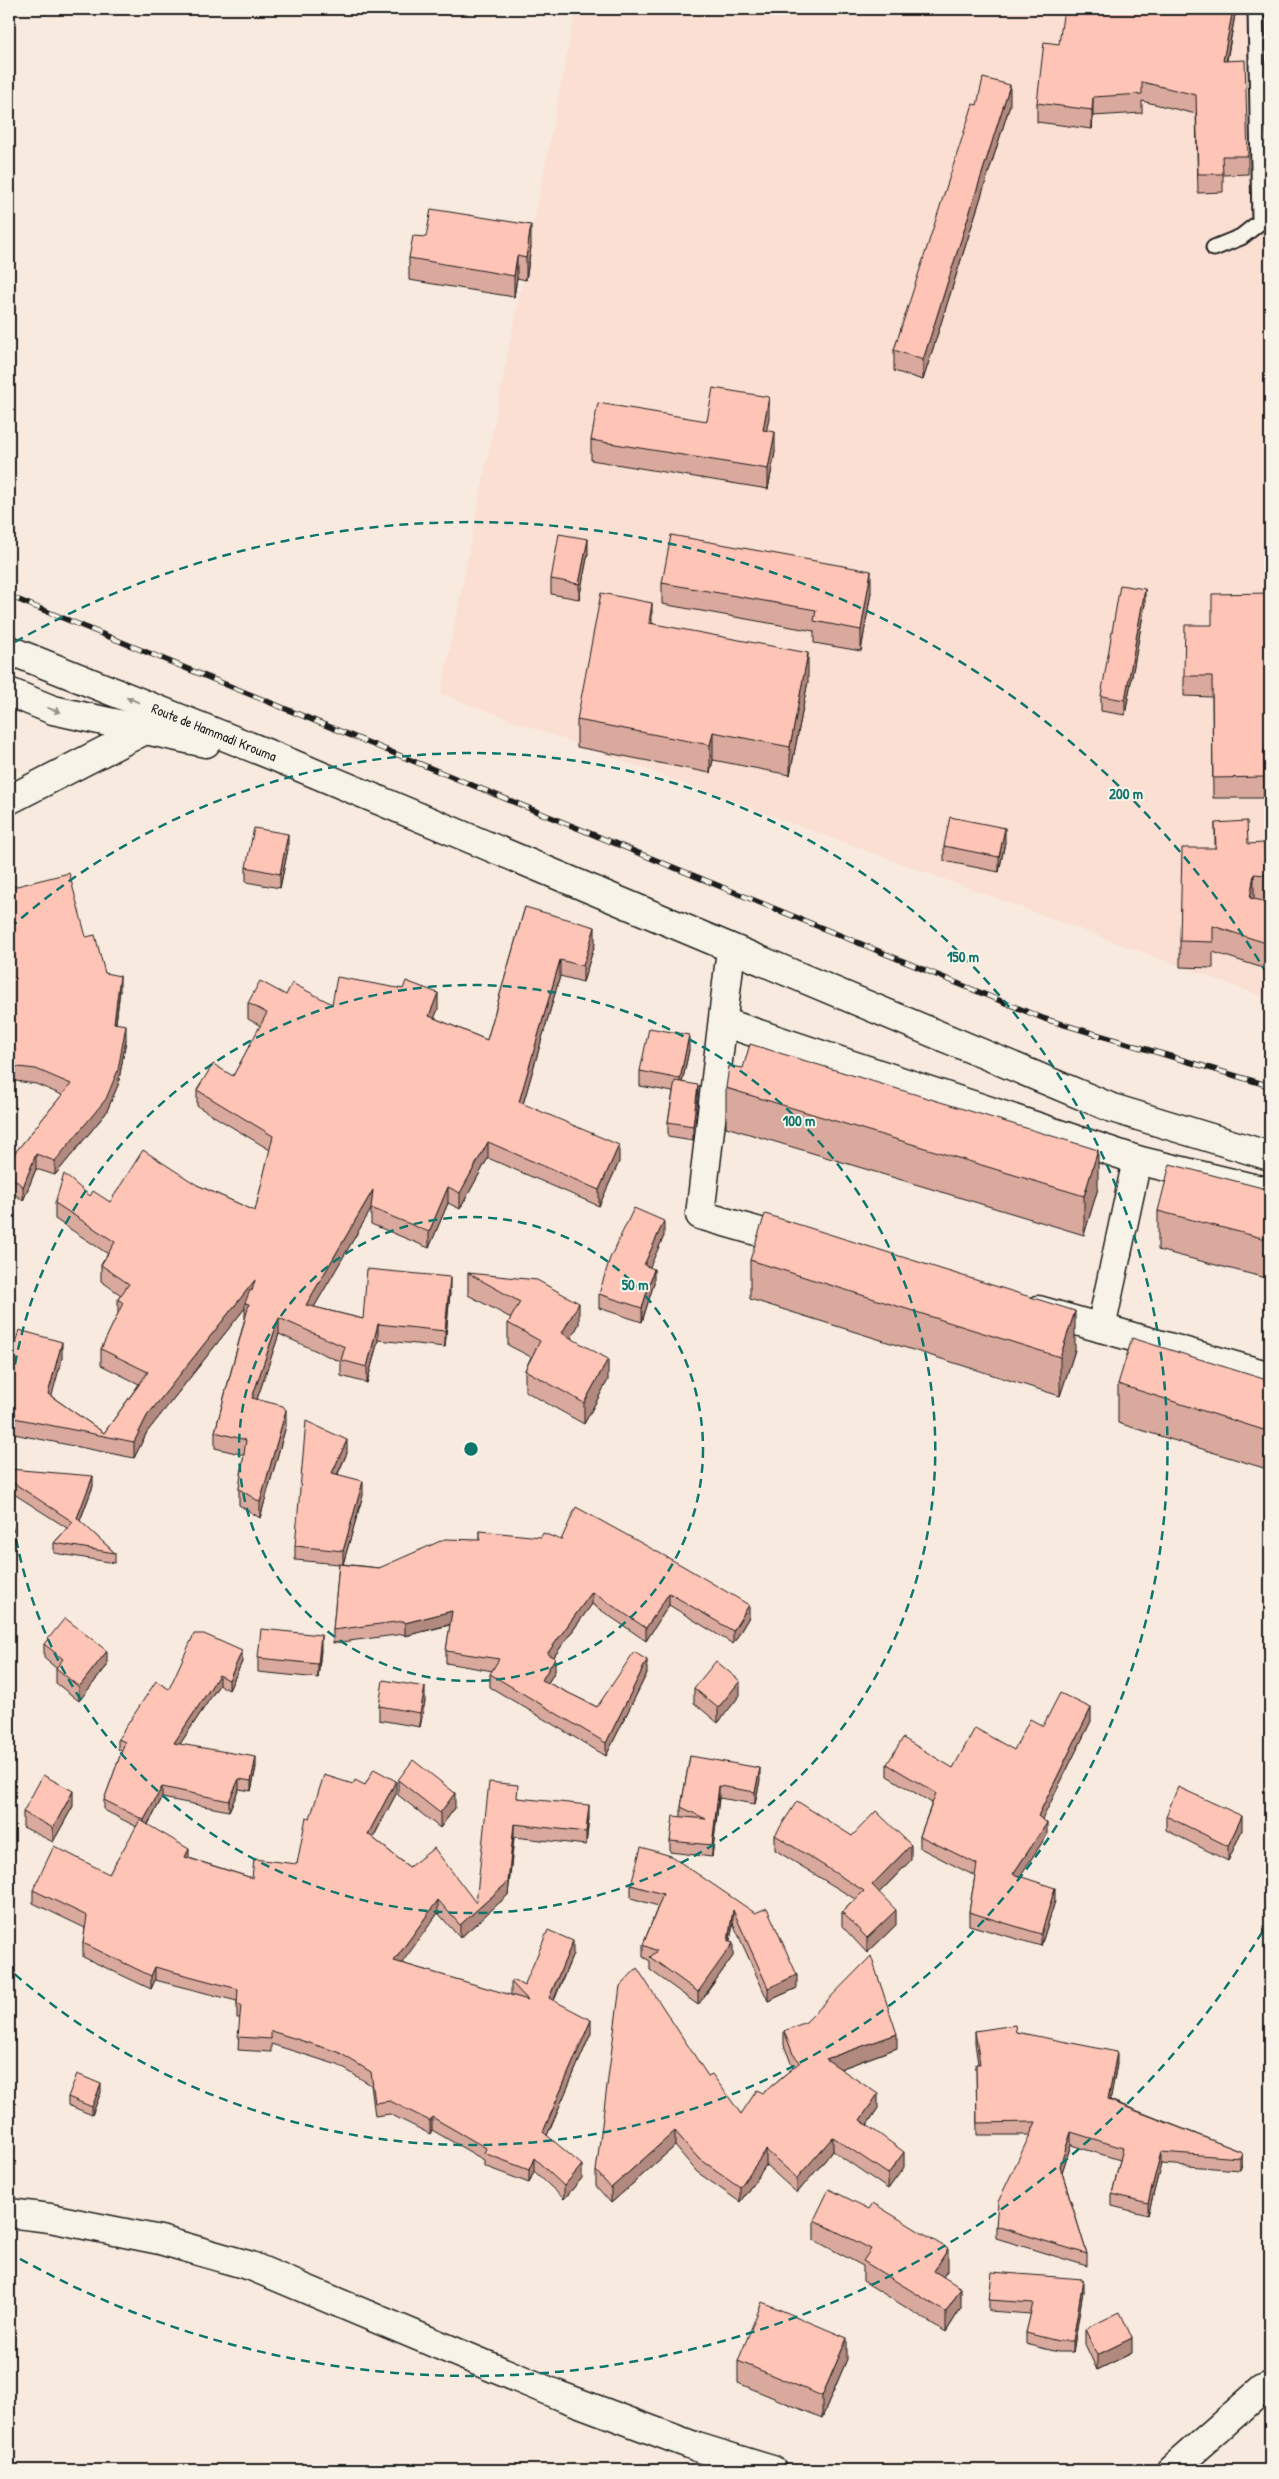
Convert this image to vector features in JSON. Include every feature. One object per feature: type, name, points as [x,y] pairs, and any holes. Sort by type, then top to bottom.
[{"type":"street","name":"Route de Hammadi Krouma","points":[[9,650],[276,757]]},
{"type":"street","name":"Route de Hammadi Krouma","points":[[9,692],[53,710],[276,757]]},
{"type":"street","points":[[9,800],[145,730]]},
{"type":"street","points":[[276,757],[1112,1108],[1270,1156]]},
{"type":"street","points":[[731,949],[700,1215],[815,1247]]},
{"type":"street","points":[[723,1022],[1137,1160],[1270,1192]]},
{"type":"street","points":[[1101,1328],[1137,1160]]},
{"type":"street","points":[[1015,1304],[1270,1376]]},
{"type":"street","points":[[9,2213],[50,2218],[160,2240],[251,2266],[558,2395],[698,2448],[772,2470]]},
{"type":"street","points":[[1170,2470],[1263,2389],[1270,2386]]},
{"type":"lane","points":[[1214,248],[1242,237],[1260,222],[1256,9]]},
{"type":"shaded area","points":[[576,9],[1270,9],[1270,999],[441,694]]},
{"type":"building","points":[[1064,9],[1233,9],[1223,61],[1245,60],[1248,156],[1222,156],[1223,174],[1198,174],[1196,95],[1142,82],[1142,94],[1093,97],[1092,110],[1037,103],[1044,42],[1059,44]]},
{"type":"building","points":[[983,78],[1010,85],[923,360],[894,350],[973,104],[977,105]]},
{"type":"building","points":[[431,209],[531,225],[526,258],[517,256],[514,276],[409,258],[413,236],[426,237]]},
{"type":"building","points":[[713,388],[769,397],[763,430],[775,432],[768,469],[591,440],[598,403],[707,421]]},
{"type":"building","points":[[559,534],[588,539],[579,584],[551,579]]},
{"type":"building","points":[[671,535],[871,571],[861,630],[814,621],[816,610],[662,583]]},
{"type":"building","points":[[1120,585],[1145,589],[1125,700],[1101,696]]},
{"type":"building","points":[[601,593],[652,603],[649,623],[808,653],[790,747],[713,732],[710,745],[577,720]]},
{"type":"building","points":[[1270,593],[1270,749],[1264,750],[1264,777],[1213,778],[1212,676],[1184,676],[1185,625],[1212,625],[1212,594]]},
{"type":"building","points":[[950,817],[1005,828],[999,857],[944,846]]},
{"type":"building","points":[[1247,821],[1248,844],[1264,843],[1266,875],[1254,874],[1250,898],[1267,902],[1269,944],[1213,926],[1213,942],[1180,941],[1182,848],[1216,848],[1215,823]]},
{"type":"building","points":[[254,828],[288,834],[280,874],[246,867]]},
{"type":"building","points":[[69,873],[86,937],[95,935],[105,973],[120,976],[114,1023],[126,1025],[118,1070],[106,1099],[55,1161],[36,1154],[23,1187],[9,1174],[9,1160],[71,1084],[36,1069],[9,1066],[9,888]]},
{"type":"building","points":[[525,907],[595,927],[583,966],[560,960],[519,1102],[619,1145],[599,1190],[488,1142],[460,1193],[448,1187],[429,1232],[371,1208],[373,1190],[306,1305],[363,1319],[367,1269],[450,1277],[445,1331],[378,1324],[367,1367],[341,1360],[345,1347],[279,1318],[252,1398],[283,1406],[286,1410],[260,1502],[239,1489],[246,1440],[215,1432],[249,1304],[245,1303],[250,1290],[252,1291],[255,1280],[147,1416],[134,1442],[9,1417],[9,1365],[19,1330],[62,1342],[48,1394],[104,1433],[148,1372],[101,1349],[123,1303],[118,1299],[129,1284],[101,1265],[115,1242],[55,1203],[64,1174],[90,1196],[93,1191],[110,1202],[143,1150],[197,1185],[255,1211],[273,1136],[197,1090],[213,1064],[233,1076],[267,1013],[248,1003],[260,981],[286,995],[292,983],[332,1004],[337,977],[403,989],[406,981],[438,993],[429,1016],[487,1040]]},
{"type":"building","points":[[649,1028],[689,1035],[680,1079],[640,1071]]},
{"type":"building","points":[[750,1044],[1098,1150],[1084,1196],[726,1088],[729,1066],[743,1068]]},
{"type":"building","points":[[675,1081],[698,1085],[693,1126],[668,1122]]},
{"type":"building","points":[[1170,1164],[1270,1190],[1270,1240],[1158,1211]]},
{"type":"building","points":[[634,1208],[664,1221],[644,1265],[654,1269],[642,1308],[599,1294],[610,1258]]},
{"type":"building","points":[[765,1214],[1075,1311],[1060,1357],[750,1260]]},
{"type":"building","points":[[468,1273],[537,1280],[579,1303],[562,1333],[608,1359],[584,1403],[525,1370],[540,1341],[508,1323],[520,1302]]},
{"type":"building","points":[[1132,1338],[1270,1381],[1270,1432],[1118,1384]]},
{"type":"building","points":[[306,1421],[347,1440],[332,1473],[363,1481],[343,1551],[295,1546]]},
{"type":"building","points":[[9,1469],[93,1476],[77,1518],[115,1553],[54,1543],[73,1522],[9,1480]]},
{"type":"building","points":[[9,1493],[14,1493],[9,1519]]},
{"type":"building","points":[[576,1507],[749,1605],[733,1631],[669,1593],[646,1628],[592,1592],[547,1654],[555,1658],[542,1680],[597,1707],[634,1652],[647,1660],[606,1743],[490,1674],[499,1659],[446,1651],[452,1611],[405,1623],[404,1621],[333,1630],[339,1564],[379,1568],[445,1539],[480,1540],[480,1531],[541,1537],[543,1533],[561,1540]]},
{"type":"building","points":[[65,1618],[107,1651],[79,1687],[56,1668],[63,1659],[44,1644]]},
{"type":"building","points":[[261,1629],[321,1635],[318,1664],[258,1658]]},
{"type":"building","points":[[194,1634],[204,1634],[242,1651],[229,1680],[219,1675],[174,1743],[256,1757],[251,1781],[239,1779],[229,1801],[162,1787],[144,1820],[104,1800],[125,1742],[118,1739],[156,1681],[169,1689]]},
{"type":"building","points":[[716,1661],[740,1681],[718,1708],[694,1688]]},
{"type":"building","points":[[383,1680],[425,1687],[420,1713],[379,1706]]},
{"type":"building","points":[[1060,1693],[1091,1708],[1038,1816],[1047,1823],[1013,1874],[1055,1888],[1041,1934],[969,1912],[977,1864],[920,1836],[936,1793],[887,1764],[903,1738],[953,1768],[975,1728],[1014,1750],[1030,1719],[1043,1726]]},
{"type":"building","points":[[690,1756],[760,1768],[755,1792],[719,1786],[712,1845],[670,1841],[673,1816],[706,1819],[681,1807]]},
{"type":"building","points":[[413,1760],[455,1793],[440,1813],[398,1780]]},
{"type":"building","points":[[374,1769],[396,1781],[368,1834],[409,1867],[434,1848],[476,1903],[489,1782],[518,1785],[517,1798],[589,1805],[586,1832],[514,1824],[508,1882],[460,1925],[438,1900],[394,1961],[528,2000],[511,1982],[513,1980],[524,1986],[548,1930],[573,1941],[549,1998],[591,2020],[543,2132],[582,2165],[564,2186],[534,2158],[529,2170],[484,2153],[486,2148],[432,2117],[430,2121],[390,2101],[375,2103],[371,2072],[338,2052],[271,2031],[271,2039],[238,2037],[241,2005],[237,2005],[238,1989],[155,1967],[151,1976],[83,1943],[87,1916],[33,1890],[54,1846],[109,1874],[140,1820],[189,1849],[185,1857],[252,1878],[254,1859],[297,1864],[306,1817],[310,1818],[324,1775],[353,1784],[355,1780],[365,1785]]},
{"type":"building","points":[[43,1775],[73,1791],[53,1828],[23,1812]]},
{"type":"building","points":[[1178,1787],[1242,1816],[1228,1846],[1166,1816]]},
{"type":"building","points":[[797,1801],[852,1836],[876,1811],[911,1845],[872,1885],[896,1910],[867,1938],[842,1912],[864,1891],[775,1835]]},
{"type":"building","points":[[641,1847],[671,1856],[755,1913],[767,1908],[797,1975],[768,1988],[733,1910],[728,1941],[733,1943],[698,1992],[650,1957],[657,1951],[643,1945],[663,1894],[631,1885]]},
{"type":"building","points":[[871,1956],[897,2034],[826,2059],[878,2094],[860,2120],[904,2152],[888,2174],[833,2137],[797,2178],[766,2150],[740,2187],[697,2157],[675,2131],[611,2188],[596,2171],[620,1986],[637,1968],[708,2076],[712,2074],[741,2114],[757,2090],[763,2093],[800,2062],[793,2054],[784,2031],[806,2022]]},
{"type":"building","points":[[1015,2025],[1016,2032],[1117,2052],[1108,2100],[1242,2152],[1240,2158],[1161,2152],[1148,2203],[1112,2194],[1123,2148],[1071,2132],[1060,2166],[1087,2254],[996,2226],[998,2202],[1036,2122],[977,2123],[976,2064],[980,2064],[975,2031]]},
{"type":"building","points":[[77,2074],[101,2084],[92,2107],[68,2097]]},
{"type":"building","points":[[829,2189],[869,2209],[873,2203],[948,2249],[934,2271],[961,2288],[946,2312],[863,2261],[871,2249],[814,2220]]},
{"type":"building","points":[[992,2272],[1083,2279],[1073,2341],[1058,2341],[1026,2333],[1033,2303],[989,2300]]},
{"type":"building","points":[[762,2302],[847,2338],[822,2396],[738,2361]]},
{"type":"building","points":[[1120,2312],[1132,2338],[1097,2355],[1085,2329]]},
{"type":"railway","points":[[9,596],[1045,1019],[1270,1086]]}]
